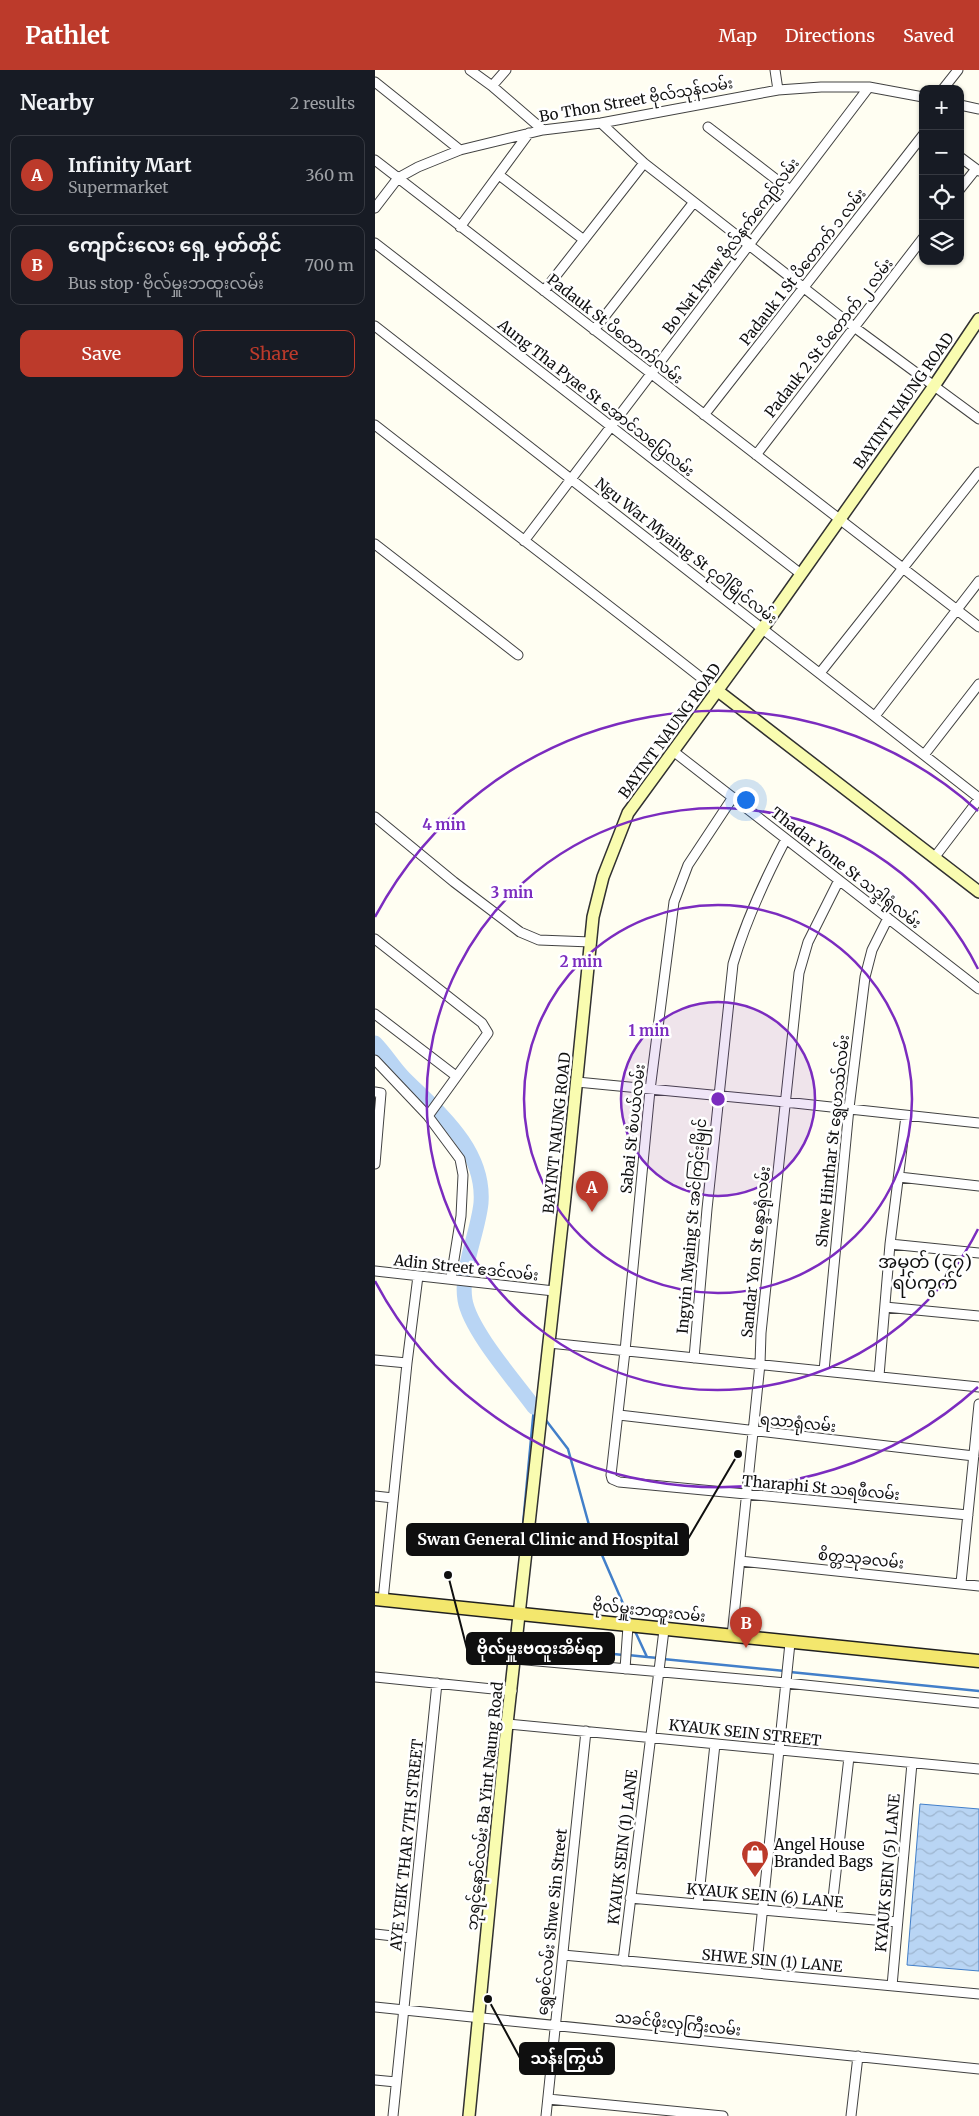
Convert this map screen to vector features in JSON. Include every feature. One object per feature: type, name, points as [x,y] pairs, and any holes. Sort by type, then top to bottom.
[{"type":"main road","name":"BAYINT NAUNG ROAD","points":[[542,1409],[593,917],[603,877],[628,813],[718,691],[977,327]]},
{"type":"main road","points":[[718,691],[979,892]]},
{"type":"main road","name":"ဘုရင့်နောင်လမ်း Ba Yint Naung Road","points":[[469,2116],[507,1724],[542,1409]]},
{"type":"main road","name":"ဗိုလ်မှူးဘထူးလမ်း","points":[[379,1599],[520,1613],[628,1631],[664,1630],[979,1661]]},
{"type":"street","points":[[470,70],[492,86],[543,130]]},
{"type":"street","points":[[492,86],[506,70]]},
{"type":"street","points":[[775,70],[778,90]]},
{"type":"street","points":[[946,85],[958,70]]},
{"type":"street","points":[[375,82],[460,150]]},
{"type":"street","name":"Bo Thon Street ဗိုလ်သုန်လမ်း","points":[[375,208],[398,178],[418,167],[460,150],[543,130],[601,123],[778,90],[821,87],[869,87],[919,96]]},
{"type":"street","name":"Bo Nat kyaw ဗိုလ်နက်ကျော်လမ်း","points":[[523,541],[869,87]]},
{"type":"street","points":[[964,106],[979,109]]},
{"type":"street","points":[[601,123],[644,163],[854,327],[979,420]]},
{"type":"street","points":[[708,127],[790,190]]},
{"type":"street","points":[[460,226],[529,133]]},
{"type":"street","name":"Padauk 1 St ပိတောက် ၁ လမ်း","points":[[704,415],[919,140]]},
{"type":"street","points":[[964,159],[977,170],[964,185]]},
{"type":"street","name":"Padauk St ပိတောက်လမ်း","points":[[375,160],[979,627]]},
{"type":"street","points":[[544,291],[644,163]]},
{"type":"street","points":[[499,175],[584,240]]},
{"type":"street","points":[[594,330],[694,202]]},
{"type":"street","name":"Aung Tha Pyae St အောင်သပြေလမ်း","points":[[375,243],[801,574]]},
{"type":"street","name":"Padauk 2 St ပိတောက် ၂ လမ်း","points":[[756,455],[919,243]]},
{"type":"street","name":"Ngu War Myaing St ငုဝါမြိုင်လမ်း","points":[[375,326],[979,799]]},
{"type":"street","points":[[375,425],[718,691]]},
{"type":"street","points":[[820,674],[979,472]]},
{"type":"street","points":[[375,544],[518,655]]},
{"type":"street","points":[[875,716],[979,581]]},
{"type":"street","points":[[924,755],[979,684]]},
{"type":"street","name":"Thadar Yone St သဒ္ဒါရုံလမ်း","points":[[673,750],[979,989]]},
{"type":"street","name":"Sabai St စံပယ်လမ်း","points":[[612,1479],[650,1090],[674,902],[687,865],[733,797]]},
{"type":"street","points":[[934,858],[979,799]]},
{"type":"street","points":[[375,816],[454,882],[520,932],[539,940],[591,942]]},
{"type":"street","name":"Ingyin Myaing St အင်ကြင်းမြိုင်","points":[[694,1358],[733,964],[741,936],[765,878],[786,839]]},
{"type":"street","name":"Sandar Yon St စန္ဒာရုံလမ်း","points":[[732,1636],[760,1364],[761,1333],[799,973],[808,942],[839,880]]},
{"type":"street","name":"Shwe Hinthar St ရွှေဟဿ်လမ်း","points":[[824,1371],[849,1108],[865,976],[872,950],[888,918]]},
{"type":"street","points":[[375,939],[486,1028],[488,1032],[430,1113]]},
{"type":"street","points":[[375,1014],[456,1076]]},
{"type":"street","points":[[375,1060],[430,1113],[460,1159],[463,1174],[455,1279]]},
{"type":"street","points":[[577,1082],[849,1108],[979,1123]]},
{"type":"street","points":[[375,1092],[381,1093],[375,1164]]},
{"type":"street","points":[[879,1376],[890,1244],[906,1116]]},
{"type":"street","points":[[899,1177],[979,1186]]},
{"type":"street","points":[[890,1244],[979,1253]]},
{"type":"street","name":"Adin Street ဧဒင်လမ်း","points":[[375,1272],[555,1291]]},
{"type":"street","points":[[379,1599],[393,1498],[418,1276]]},
{"type":"street","points":[[885,1307],[979,1316]]},
{"type":"street","points":[[549,1344],[979,1387]]},
{"type":"street","points":[[375,1360],[407,1363]]},
{"type":"street","points":[[961,1584],[979,1404]]},
{"type":"street","name":"ရသာရုံလမ်း","points":[[619,1415],[753,1432],[974,1456]]},
{"type":"street","name":"Tharaphi St သရဖီလမ်း","points":[[612,1479],[619,1482],[746,1495],[968,1515]]},
{"type":"street","points":[[375,1496],[393,1498]]},
{"type":"street","name":"စိတ္တသုခလမ်း","points":[[740,1561],[979,1586]]},
{"type":"street","name":"KYAUK SEIN (1) LANE","points":[[623,1960],[664,1630]]},
{"type":"street","points":[[625,1665],[628,1631]]},
{"type":"street","points":[[756,1973],[790,1642]]},
{"type":"street","points":[[515,1659],[658,1668],[979,1703]]},
{"type":"street","points":[[375,1677],[512,1692]]},
{"type":"street","name":"AYE YEIK THAR 7TH STREET","points":[[393,2116],[437,1684]]},
{"type":"street","name":"KYAUK SEIN STREET","points":[[507,1724],[979,1769]]},
{"type":"street","name":"ရွှေစင်လမ်း Shwe Sin Street","points":[[546,2116],[586,1731]]},
{"type":"street","points":[[699,1904],[715,1744]]},
{"type":"street","points":[[831,1916],[849,1757]]},
{"type":"street","name":"KYAUK SEIN (5) LANE","points":[[892,1986],[913,1763]]},
{"type":"street","name":"KYAUK SEIN (6) LANE","points":[[630,1898],[897,1922]]},
{"type":"street","points":[[375,1934],[411,1938]]},
{"type":"street","name":"SHWE SIN (1) LANE","points":[[563,1955],[979,1994]]},
{"type":"street","name":"သခင်ဖိုးလှကြီးလမ်း","points":[[375,2007],[979,2069]]},
{"type":"street","points":[[851,2116],[858,2056]]},
{"type":"street","points":[[375,2080],[396,2082]]},
{"type":"street","points":[[548,2099],[723,2116]]},
{"type":"water","points":[[920,1804],[979,1809],[979,1971],[907,1965]]},
{"type":"waterway","points":[[375,1043],[400,1074],[457,1133],[475,1165],[480,1184],[481,1203],[465,1276],[465,1300],[475,1326],[484,1340],[534,1407]]},
{"type":"waterway","points":[[523,1524],[534,1407]]},
{"type":"waterway","points":[[545,1419],[568,1449],[589,1525],[631,1622]]},
{"type":"waterway","points":[[634,1629],[647,1657],[658,1658]]},
{"type":"waterway","points":[[531,1645],[623,1655]]},
{"type":"waterway","points":[[628,1655],[647,1657]]},
{"type":"waterway","points":[[663,1659],[785,1671]]},
{"type":"waterway","points":[[790,1672],[979,1691]]},
{"type":"place","name":"Infinity Mart","points":[[592,1212]]},
{"type":"place","name":"Swan General Clinic and Hospital","points":[[738,1454]]},
{"type":"place","name":"ဗိုလ်မှူးဗထူးအိမ်ရာ","points":[[448,1575]]},
{"type":"place","name":"ကျောင်းလေး ရှေ့ မှတ်တိုင်","points":[[746,1648]]},
{"type":"place","name":"Angel House Branded Bags","points":[[755,1878]]},
{"type":"place","name":"သန်းကြွယ်","points":[[488,1999]]},
{"type":"district","name":"အမှတ် (၄၇) ရပ်ကွက်","points":[[925,1272]]}]
